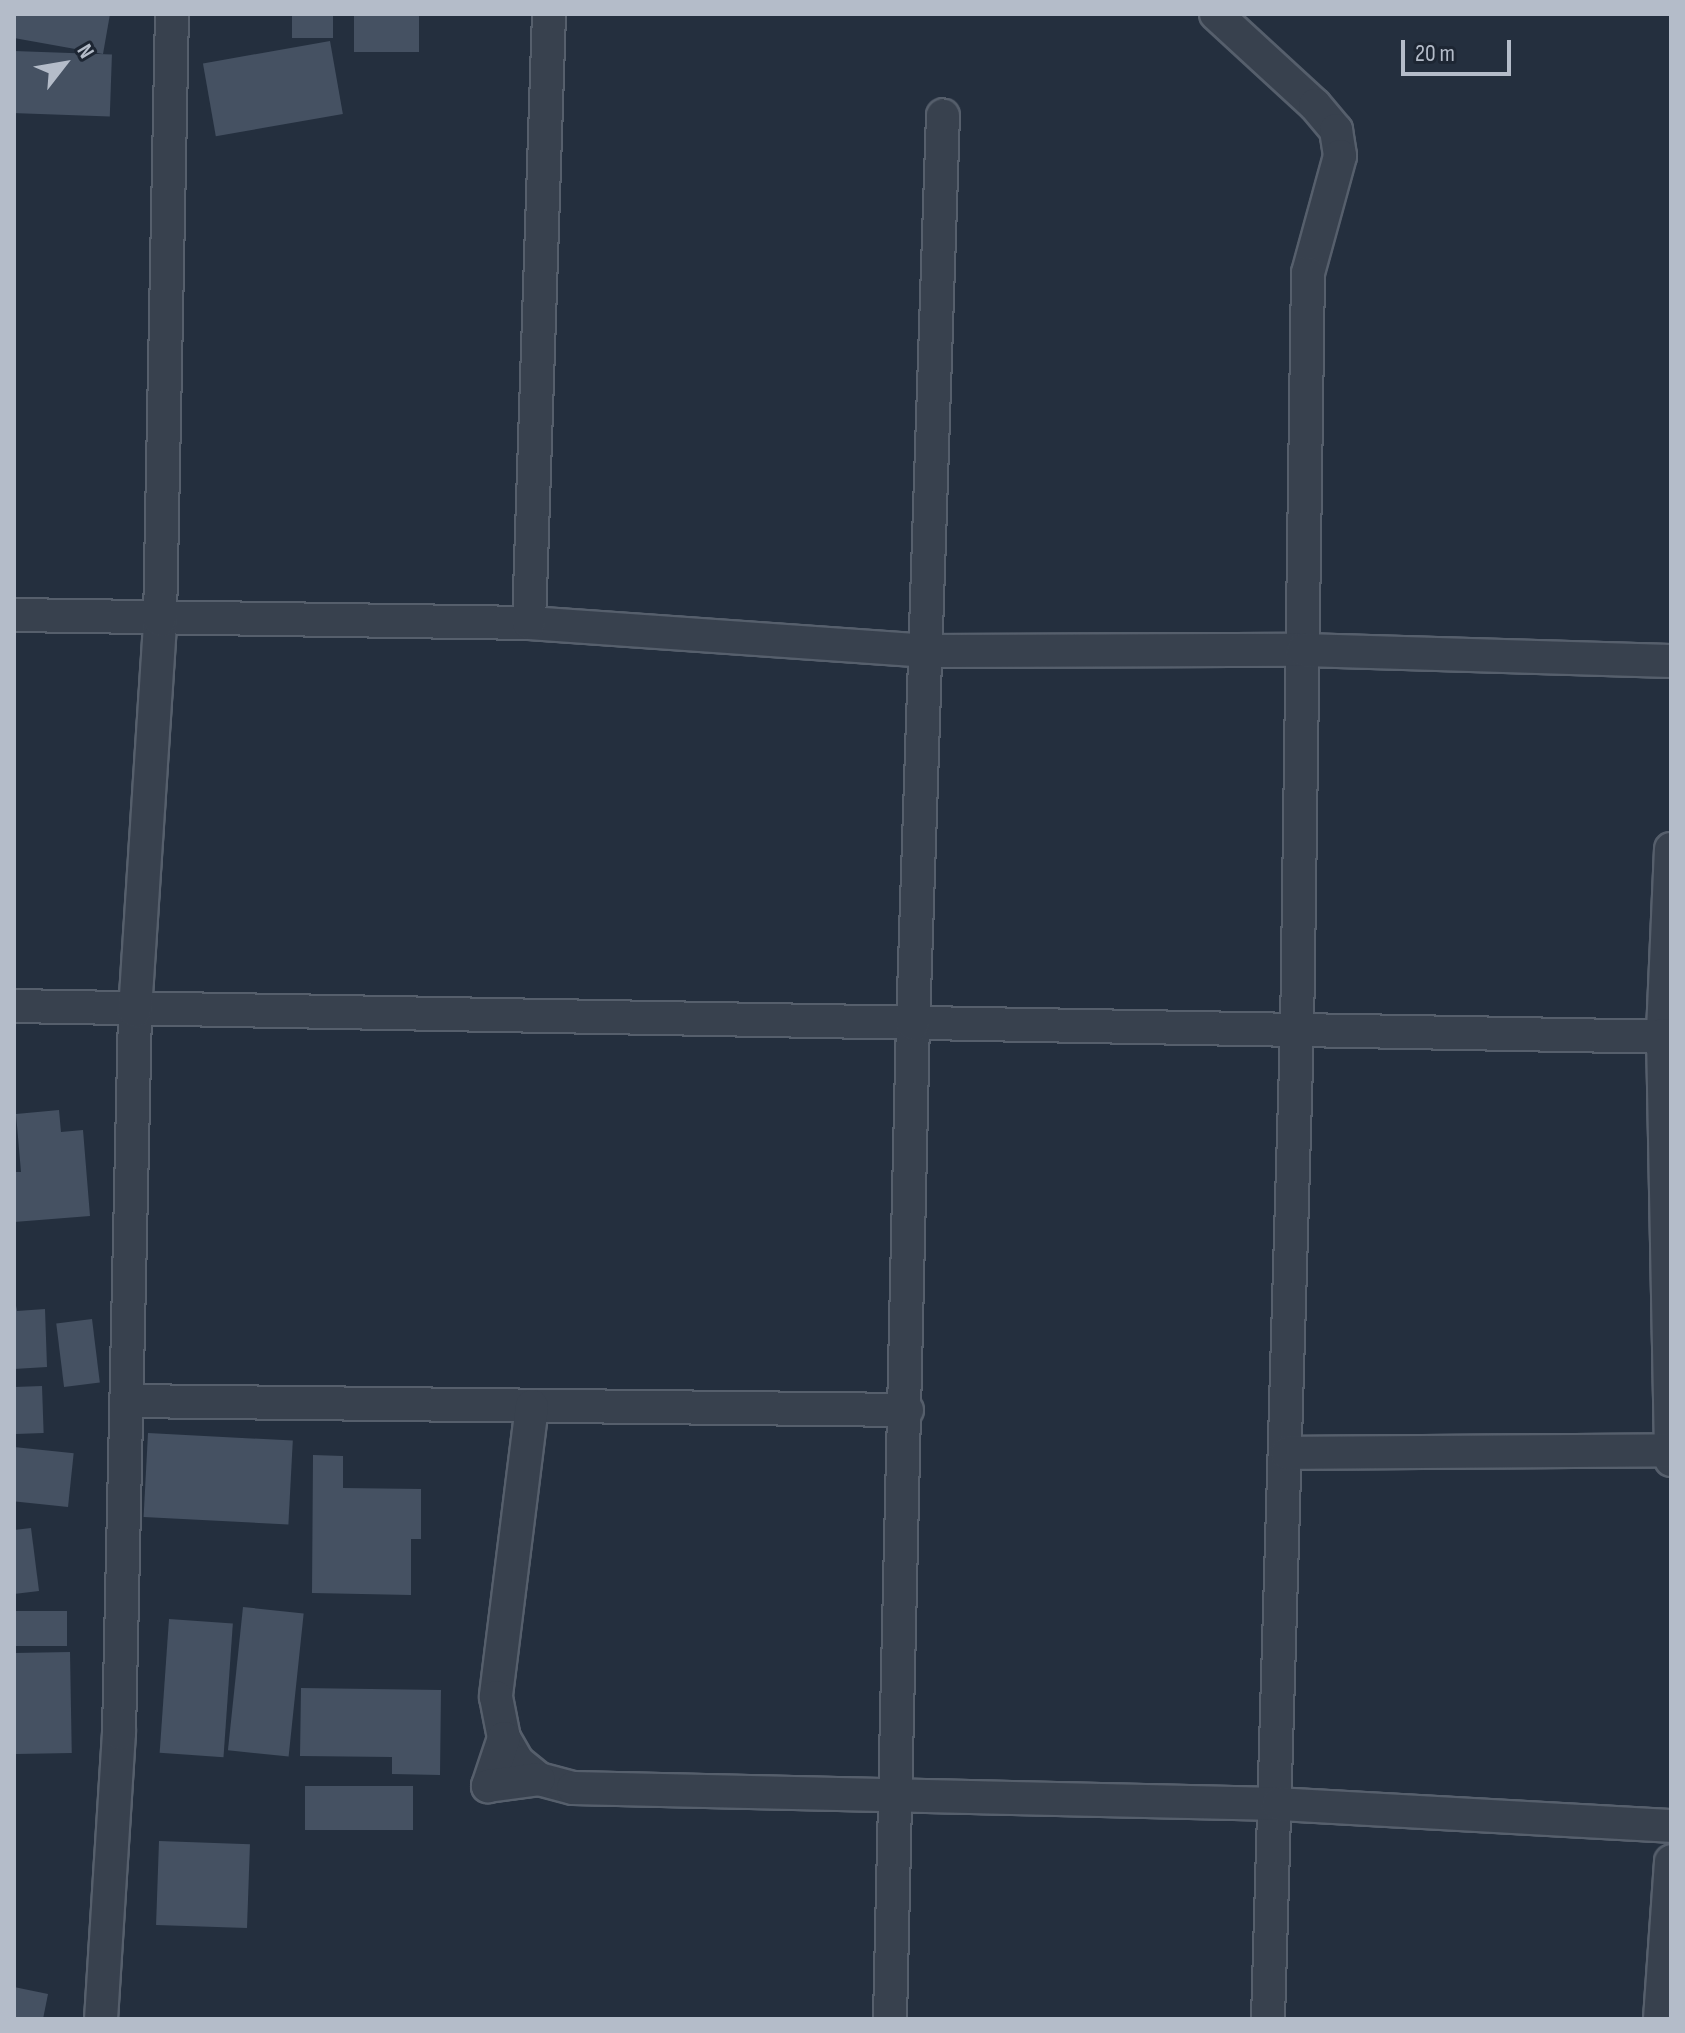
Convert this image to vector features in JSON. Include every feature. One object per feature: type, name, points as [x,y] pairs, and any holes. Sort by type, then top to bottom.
[{"type":"street","points":[[101,2019],[119,1733],[135,1011],[160,620],[172,14]]},
{"type":"street","points":[[529,623],[549,14]]},
{"type":"street","points":[[1216,14],[1315,105],[1336,130],[1340,156],[1308,273],[1297,1030],[1278,1804],[1268,2019]]},
{"type":"street","points":[[890,2019],[891,1794],[907,1410],[913,1024],[943,115]]},
{"type":"street","points":[[14,615],[160,620],[529,623],[925,651],[1303,650],[1671,661]]},
{"type":"street","points":[[1671,849],[1667,1036],[1671,1460]]},
{"type":"street","points":[[14,1006],[135,1011],[1667,1036]]},
{"type":"street","points":[[126,1401],[907,1410]]},
{"type":"street","points":[[532,1406],[496,1697],[504,1738],[518,1762],[539,1779],[573,1788],[1278,1804],[1671,1826]]},
{"type":"street","points":[[1287,1453],[1671,1450]]},
{"type":"street","points":[[1660,2019],[1671,1861]]},
{"type":"building","points":[[14,14],[110,14],[103,54],[14,38]]},
{"type":"building","points":[[292,14],[333,14],[333,38],[292,38]]},
{"type":"building","points":[[354,14],[419,14],[419,52],[354,52]]},
{"type":"building","points":[[330,41],[343,114],[216,136],[203,63]]},
{"type":"building","points":[[14,51],[112,54],[110,116],[14,113]]},
{"type":"building","points":[[59,1110],[61,1132],[83,1130],[90,1216],[14,1222],[14,1172],[21,1172],[16,1114]]},
{"type":"building","points":[[14,1295],[17,1311],[45,1309],[47,1367],[14,1369]]},
{"type":"building","points":[[92,1319],[100,1383],[64,1387],[56,1323]]},
{"type":"building","points":[[42,1386],[44,1433],[16,1434],[14,1387]]},
{"type":"building","points":[[148,1433],[293,1441],[288,1524],[144,1517]]},
{"type":"building","points":[[14,1447],[74,1453],[68,1507],[14,1501]]},
{"type":"building","points":[[313,1455],[343,1456],[343,1488],[421,1489],[421,1539],[411,1539],[411,1595],[312,1593]]},
{"type":"building","points":[[31,1528],[39,1591],[14,1594],[14,1530]]},
{"type":"building","points":[[243,1607],[304,1613],[289,1757],[228,1750]]},
{"type":"building","points":[[14,1611],[67,1611],[67,1646],[14,1646]]},
{"type":"building","points":[[169,1619],[233,1623],[223,1757],[160,1753]]},
{"type":"building","points":[[70,1652],[72,1753],[16,1754],[14,1653]]},
{"type":"building","points":[[301,1688],[441,1690],[440,1775],[392,1774],[392,1757],[300,1756]]},
{"type":"building","points":[[305,1786],[413,1786],[413,1830],[305,1830]]},
{"type":"building","points":[[159,1841],[250,1844],[247,1928],[156,1925]]},
{"type":"building","points":[[14,1987],[48,1994],[43,2019],[14,2019]]}]
